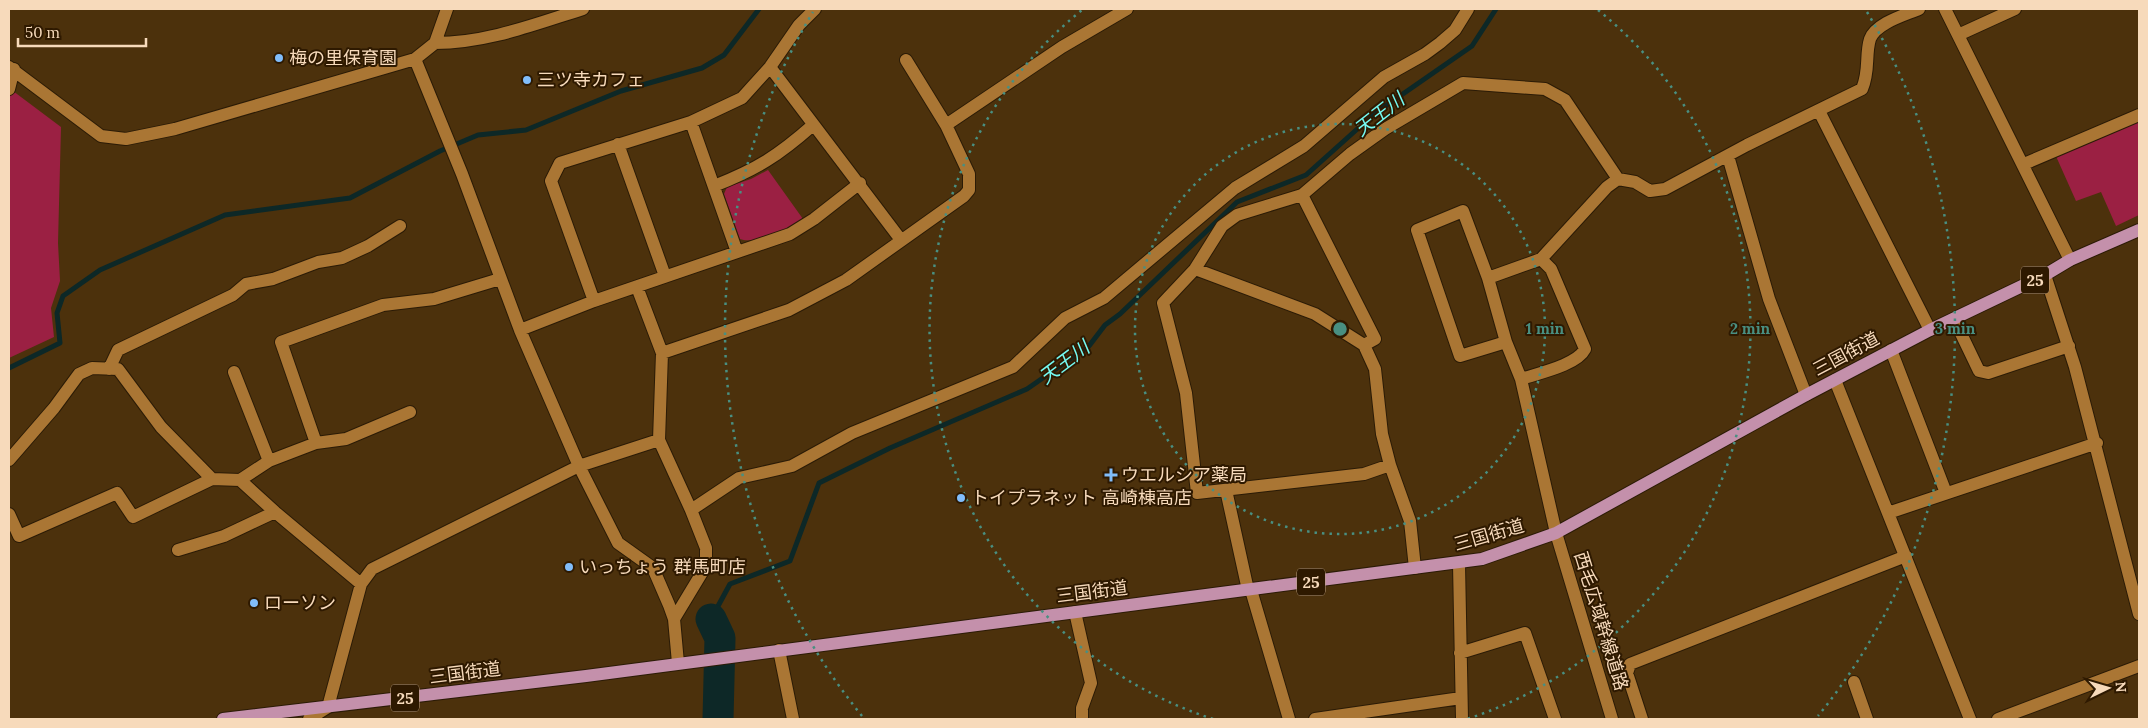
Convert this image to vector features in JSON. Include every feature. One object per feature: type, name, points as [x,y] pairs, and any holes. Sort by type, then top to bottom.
[{"type":"main road","name":"三国街道","points":[[223,719],[710,659],[1415,568],[1459,564],[1482,559],[1556,533],[1806,395],[1930,330],[2045,275],[2070,260],[2139,230]]},
{"type":"street","points":[[11,68],[101,136],[126,139],[175,129],[415,59],[435,43],[447,9]]},
{"type":"street","points":[[435,43],[451,43],[505,34],[583,9]]},
{"type":"street","points":[[594,301],[550,181],[560,163],[692,122],[742,98],[770,67],[799,25],[815,9]]},
{"type":"street","points":[[946,125],[1062,47],[1127,9]]},
{"type":"street","points":[[691,510],[739,478],[792,466],[852,433],[1013,367],[1066,318],[1104,298],[1235,188],[1304,146],[1384,78],[1440,43],[1455,30],[1468,9]]},
{"type":"street","points":[[1488,278],[1541,259],[1607,187],[1618,179],[1636,182],[1650,191],[1665,189],[1862,89],[1868,76],[1870,38],[1881,26],[1919,9]]},
{"type":"street","points":[[1945,9],[2024,164],[2070,260]]},
{"type":"street","points":[[1958,35],[2015,9]]},
{"type":"street","points":[[415,59],[462,174],[520,330],[580,466],[618,542],[653,568],[674,619],[678,663]]},
{"type":"street","points":[[662,353],[807,301],[846,280],[958,202],[969,190],[969,174],[946,125],[906,60]]},
{"type":"street","points":[[770,67],[902,240]]},
{"type":"street","points":[[9,88],[11,68]]},
{"type":"street","points":[[1390,465],[1364,474],[1197,493],[1186,393],[1162,302],[1195,270],[1222,226],[1237,215],[1302,195],[1350,154],[1385,129],[1462,83],[1545,89],[1557,94],[1565,100],[1618,179]]},
{"type":"street","points":[[1819,111],[1930,330]]},
{"type":"street","points":[[2024,164],[2139,115]]},
{"type":"street","points":[[692,122],[737,252]]},
{"type":"street","points":[[714,186],[747,173],[773,159],[813,125]]},
{"type":"street","points":[[618,144],[665,276]]},
{"type":"street","points":[[1728,156],[1769,299],[1806,395]]},
{"type":"street","points":[[520,330],[594,301],[737,252],[800,228],[860,183]]},
{"type":"street","points":[[1302,195],[1375,339],[1364,345]]},
{"type":"street","name":"西毛広域幹線道路","points":[[1506,342],[1460,356],[1418,230],[1463,212],[1488,278],[1506,342],[1521,379],[1556,533],[1612,719]]},
{"type":"street","points":[[109,369],[118,350],[233,295],[246,284],[273,279],[318,262],[342,258],[368,246],[400,226]]},
{"type":"street","points":[[1521,379],[1574,361],[1581,356],[1585,349],[1551,269],[1541,259]]},
{"type":"street","points":[[1195,270],[1315,314],[1364,345],[1375,369],[1382,434],[1390,465],[1410,521],[1415,568]]},
{"type":"street","points":[[2045,275],[2069,346],[2096,443],[2113,517],[2139,614]]},
{"type":"street","points":[[316,443],[281,342],[383,305],[434,299],[500,279]]},
{"type":"street","points":[[637,287],[662,353],[659,440],[706,548],[706,566],[674,619]]},
{"type":"street","points":[[1954,319],[1979,371],[1988,373],[2069,346]]},
{"type":"street","points":[[1892,350],[1946,494]]},
{"type":"street","points":[[9,460],[54,408],[79,374],[92,368],[118,369],[161,427],[212,479]]},
{"type":"street","points":[[234,372],[269,461]]},
{"type":"street","points":[[1835,380],[1970,719]]},
{"type":"street","points":[[9,514],[19,536],[117,493],[134,517],[212,479],[240,480],[269,461],[316,443],[346,439],[410,412]]},
{"type":"street","points":[[309,719],[328,707],[361,584],[372,569],[580,466],[659,440]]},
{"type":"street","points":[[1888,513],[2096,443]]},
{"type":"street","points":[[240,480],[361,584]]},
{"type":"street","points":[[1226,490],[1249,590],[1289,719]]},
{"type":"street","points":[[178,550],[224,536],[275,512]]},
{"type":"street","points":[[1642,719],[1627,673],[1630,664],[1906,556]]},
{"type":"street","points":[[1459,564],[1462,719]]},
{"type":"street","points":[[1075,612],[1091,683],[1082,708],[1082,719]]},
{"type":"street","points":[[1460,653],[1525,633],[1555,719]]},
{"type":"street","points":[[779,650],[793,719]]},
{"type":"street","points":[[1998,719],[2027,714],[2139,666]]},
{"type":"street","points":[[1854,682],[1867,719]]},
{"type":"street","points":[[1315,719],[1462,698]]},
{"type":"shaded area","points":[[9,88],[61,127],[58,243],[60,281],[51,308],[54,337],[9,358]]},
{"type":"shaded area","points":[[2139,120],[2139,215],[2116,226],[2101,192],[2076,201],[2055,154]]},
{"type":"shaded area","points":[[768,170],[803,219],[790,227],[763,238],[754,240],[740,239],[724,194],[727,187],[751,179]]},
{"type":"waterway","points":[[9,368],[60,343],[57,313],[63,296],[100,270],[225,215],[350,198],[440,151],[478,135],[526,130],[621,91],[702,68],[724,55],[759,9]]},
{"type":"waterway","name":"天王川","points":[[711,619],[730,584],[790,561],[819,483],[890,448],[1027,389],[1089,346],[1105,325],[1120,314],[1237,202],[1306,175],[1374,114],[1472,46],[1496,9]]},
{"type":"waterway","name":"天王川","points":[[711,619],[720,638],[718,719]]},
{"type":"place","name":"梅の里保育園","points":[[279,58]]},
{"type":"place","name":"三ツ寺カフェ","points":[[527,80]]},
{"type":"place","name":"ウエルシア薬局","points":[[1111,475]]},
{"type":"place","name":"トイプラネット 高崎棟高店","points":[[961,498]]},
{"type":"place","name":"いっちょう 群馬町店","points":[[569,567]]},
{"type":"place","name":"ローソン","points":[[254,603]]}]
